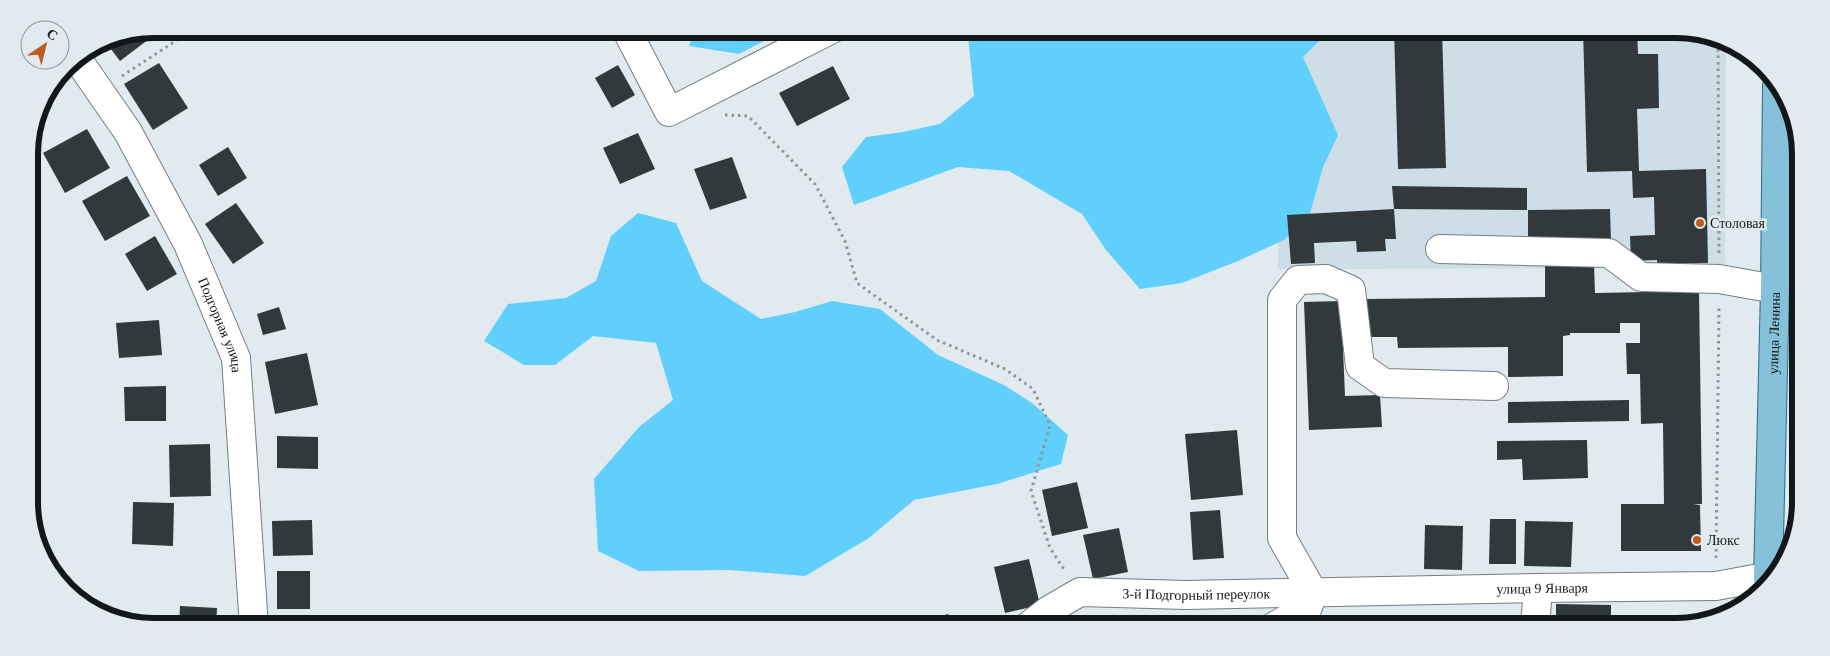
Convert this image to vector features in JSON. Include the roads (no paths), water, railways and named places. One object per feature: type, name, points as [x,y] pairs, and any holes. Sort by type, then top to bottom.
[{"type":"main road","name":"улица Ленина","points":[[1769,571],[1777,96]]},
{"type":"street","points":[[631,38],[669,112],[814,38]]},
{"type":"street","name":"Подгорная улица","points":[[81,63],[128,132],[188,244],[236,358],[253,618]]},
{"type":"street","points":[[1440,249],[1609,252],[1641,277],[1719,279],[1775,289]]},
{"type":"street","points":[[1288,618],[1308,606],[1314,592],[1282,538],[1282,300],[1298,280],[1326,278],[1351,290],[1360,366],[1384,383],[1494,386]]},
{"type":"street","name":"улица 9 Января","points":[[1314,592],[1716,586],[1764,578]]},
{"type":"street","points":[[1536,618],[1538,588]]},
{"type":"street","name":"3-й Подгорный переулок","points":[[1039,618],[1080,592],[1186,595],[1314,592]]},
{"type":"place","name":"Столовая","points":[[1700,223]]},
{"type":"place","name":"Люкс","points":[[1697,540]]}]
